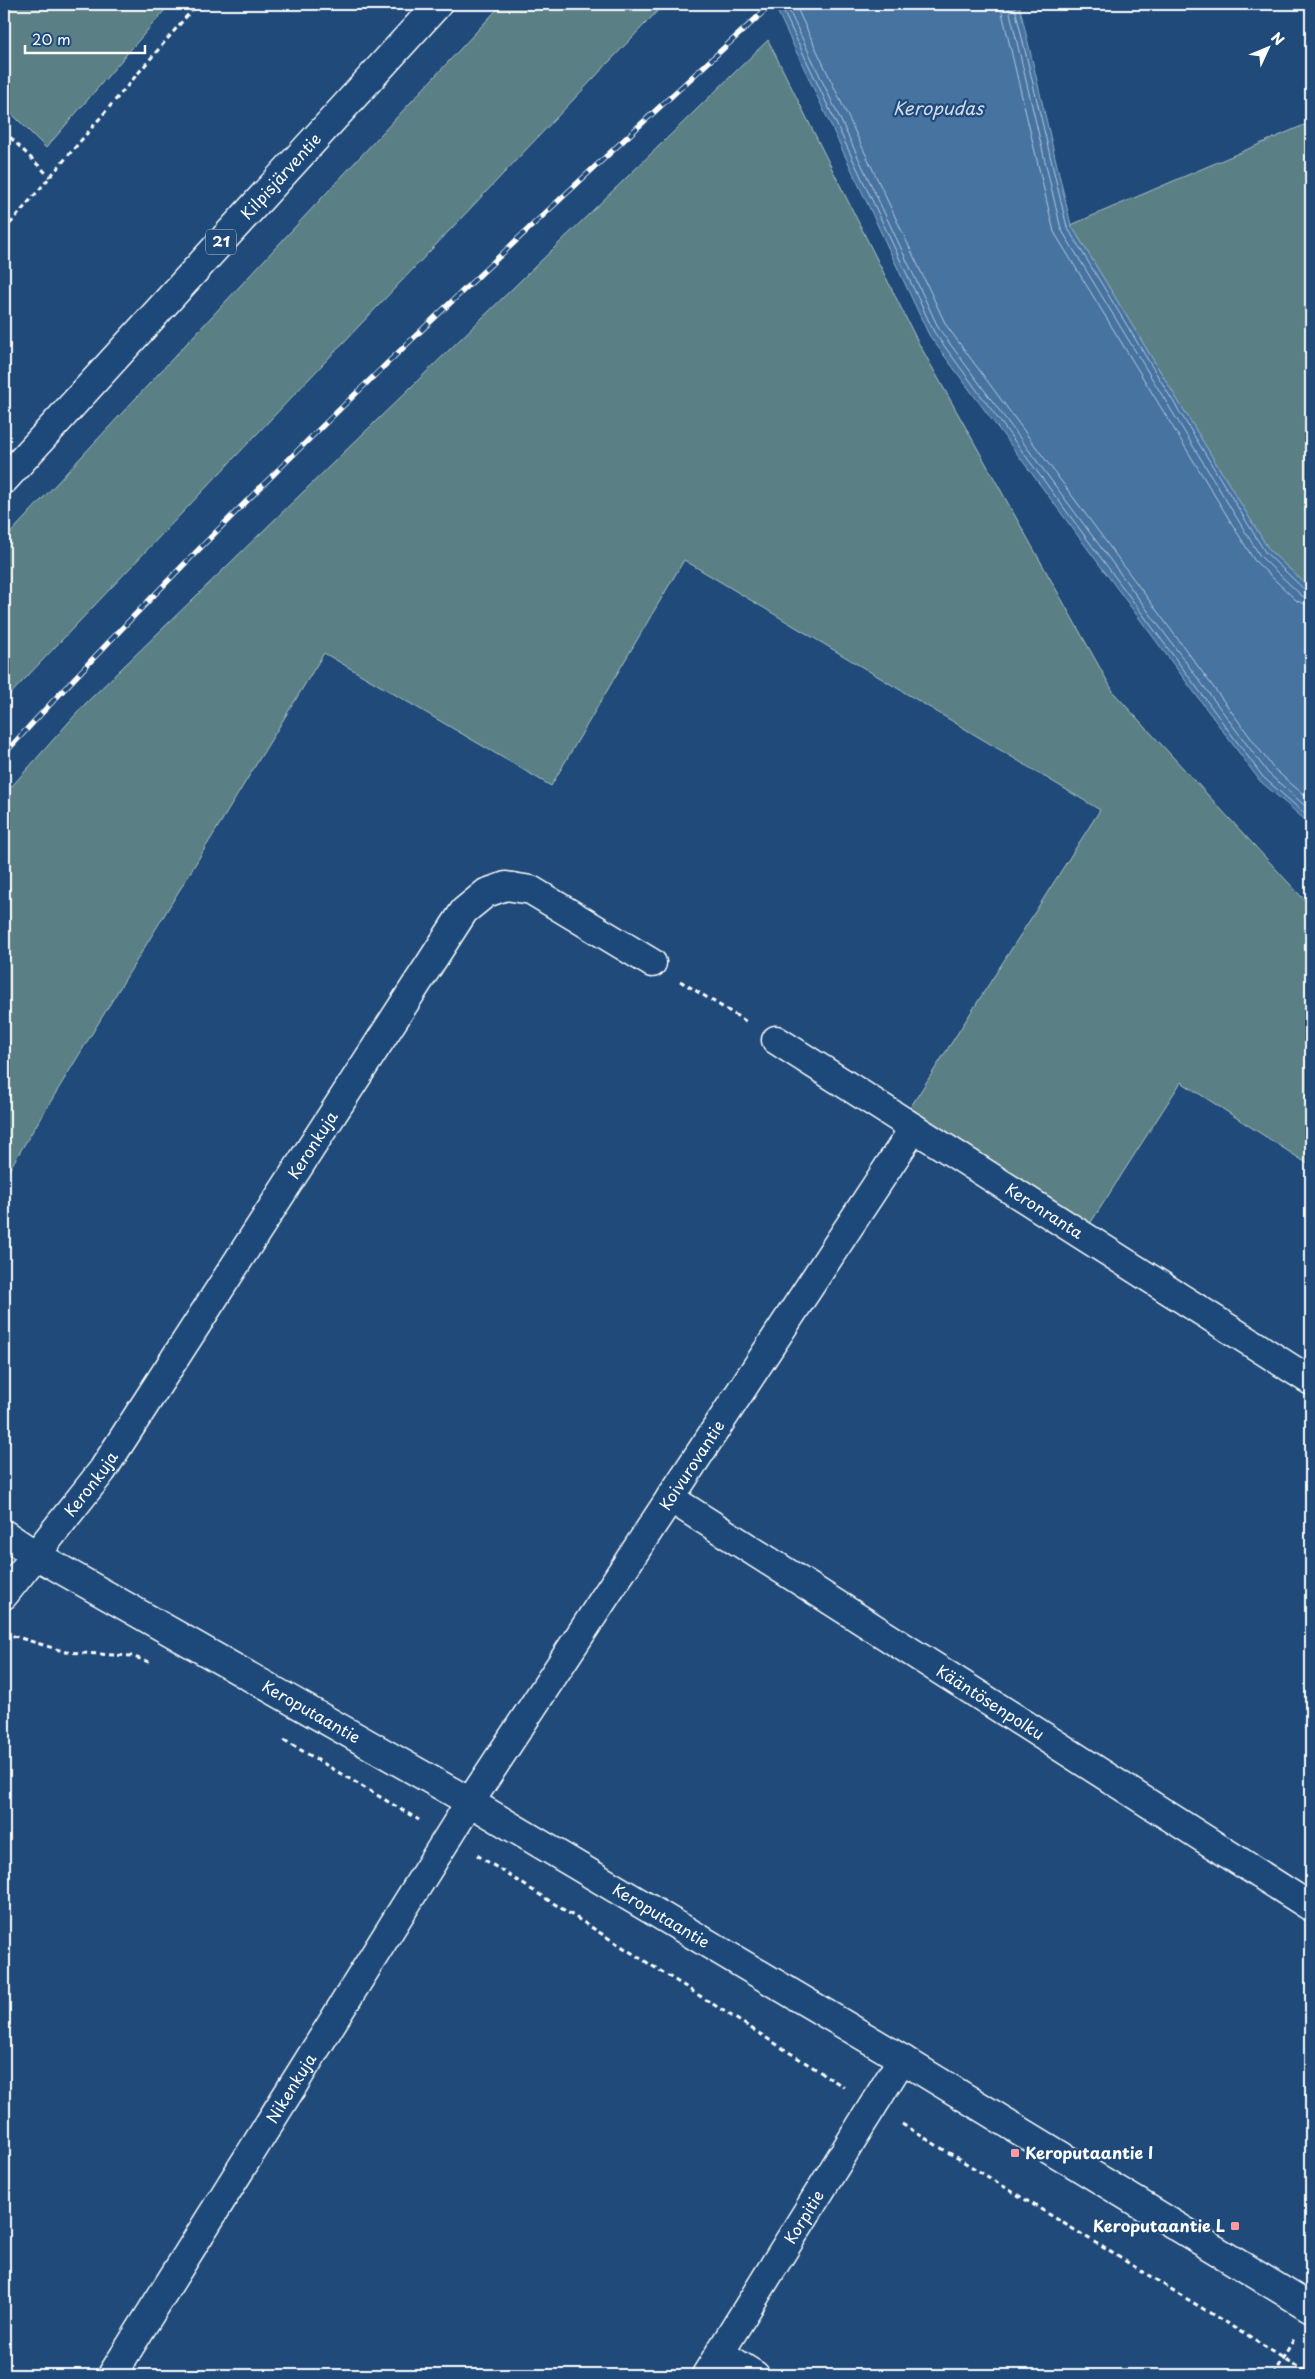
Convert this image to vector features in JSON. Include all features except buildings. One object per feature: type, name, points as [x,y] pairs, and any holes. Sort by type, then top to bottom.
[{"type":"main road","name":"Kilpisjärventie","points":[[4,480],[438,4]]},
{"type":"main road","name":"Keronkuja","points":[[4,1595],[34,1554],[102,1471],[464,911],[486,892],[506,886],[531,890],[652,963]]},
{"type":"main road","name":"Keronranta","points":[[776,1040],[1311,1381]]},
{"type":"main road","name":"Koivurovantie","points":[[470,1802],[914,1128]]},
{"type":"main road","name":"Kääntösenpolku","points":[[670,1498],[1311,1907]]},
{"type":"main road","name":"Keroputaantie","points":[[4,1534],[34,1554],[470,1802],[902,2059],[1311,2307]]},
{"type":"main road","name":"Nikenkuja","points":[[112,2375],[470,1802]]},
{"type":"main road","name":"Korpitie","points":[[713,2364],[902,2059]]},
{"type":"main road","points":[[713,2364],[755,2375]]},
{"type":"path","points":[[4,230],[197,4]]},
{"type":"path","points":[[4,131],[50,177]]},
{"type":"path","points":[[652,963],[776,1040]]},
{"type":"path","points":[[4,1633],[66,1652],[131,1656],[158,1665]]},
{"type":"path","points":[[278,1736],[448,1837],[872,2105],[1311,2375]]},
{"type":"path","points":[[1273,2375],[1311,2307]]},
{"type":"green space","points":[[4,4],[170,4],[46,148],[4,106]]},
{"type":"green space","points":[[502,4],[664,4],[4,701],[4,540]]},
{"type":"green space","points":[[768,40],[918,342],[1114,693],[1311,907],[1311,1166],[1181,1082],[1088,1227],[908,1111],[1100,810],[684,560],[551,786],[324,653],[4,1178],[4,795],[85,704]]},
{"type":"green space","points":[[1311,122],[1311,589],[1269,550],[1071,225]]},
{"type":"water","name":"Keropudas","points":[[774,4],[1019,4],[1071,225],[1269,550],[1311,589],[1311,825],[1260,781],[929,335]]},
{"type":"railway","points":[[4,754],[189,559],[380,370],[772,4]]},
{"type":"place","name":"Keroputaantie I","points":[[1015,2153]]},
{"type":"place","name":"Keroputaantie L","points":[[1235,2226]]}]
